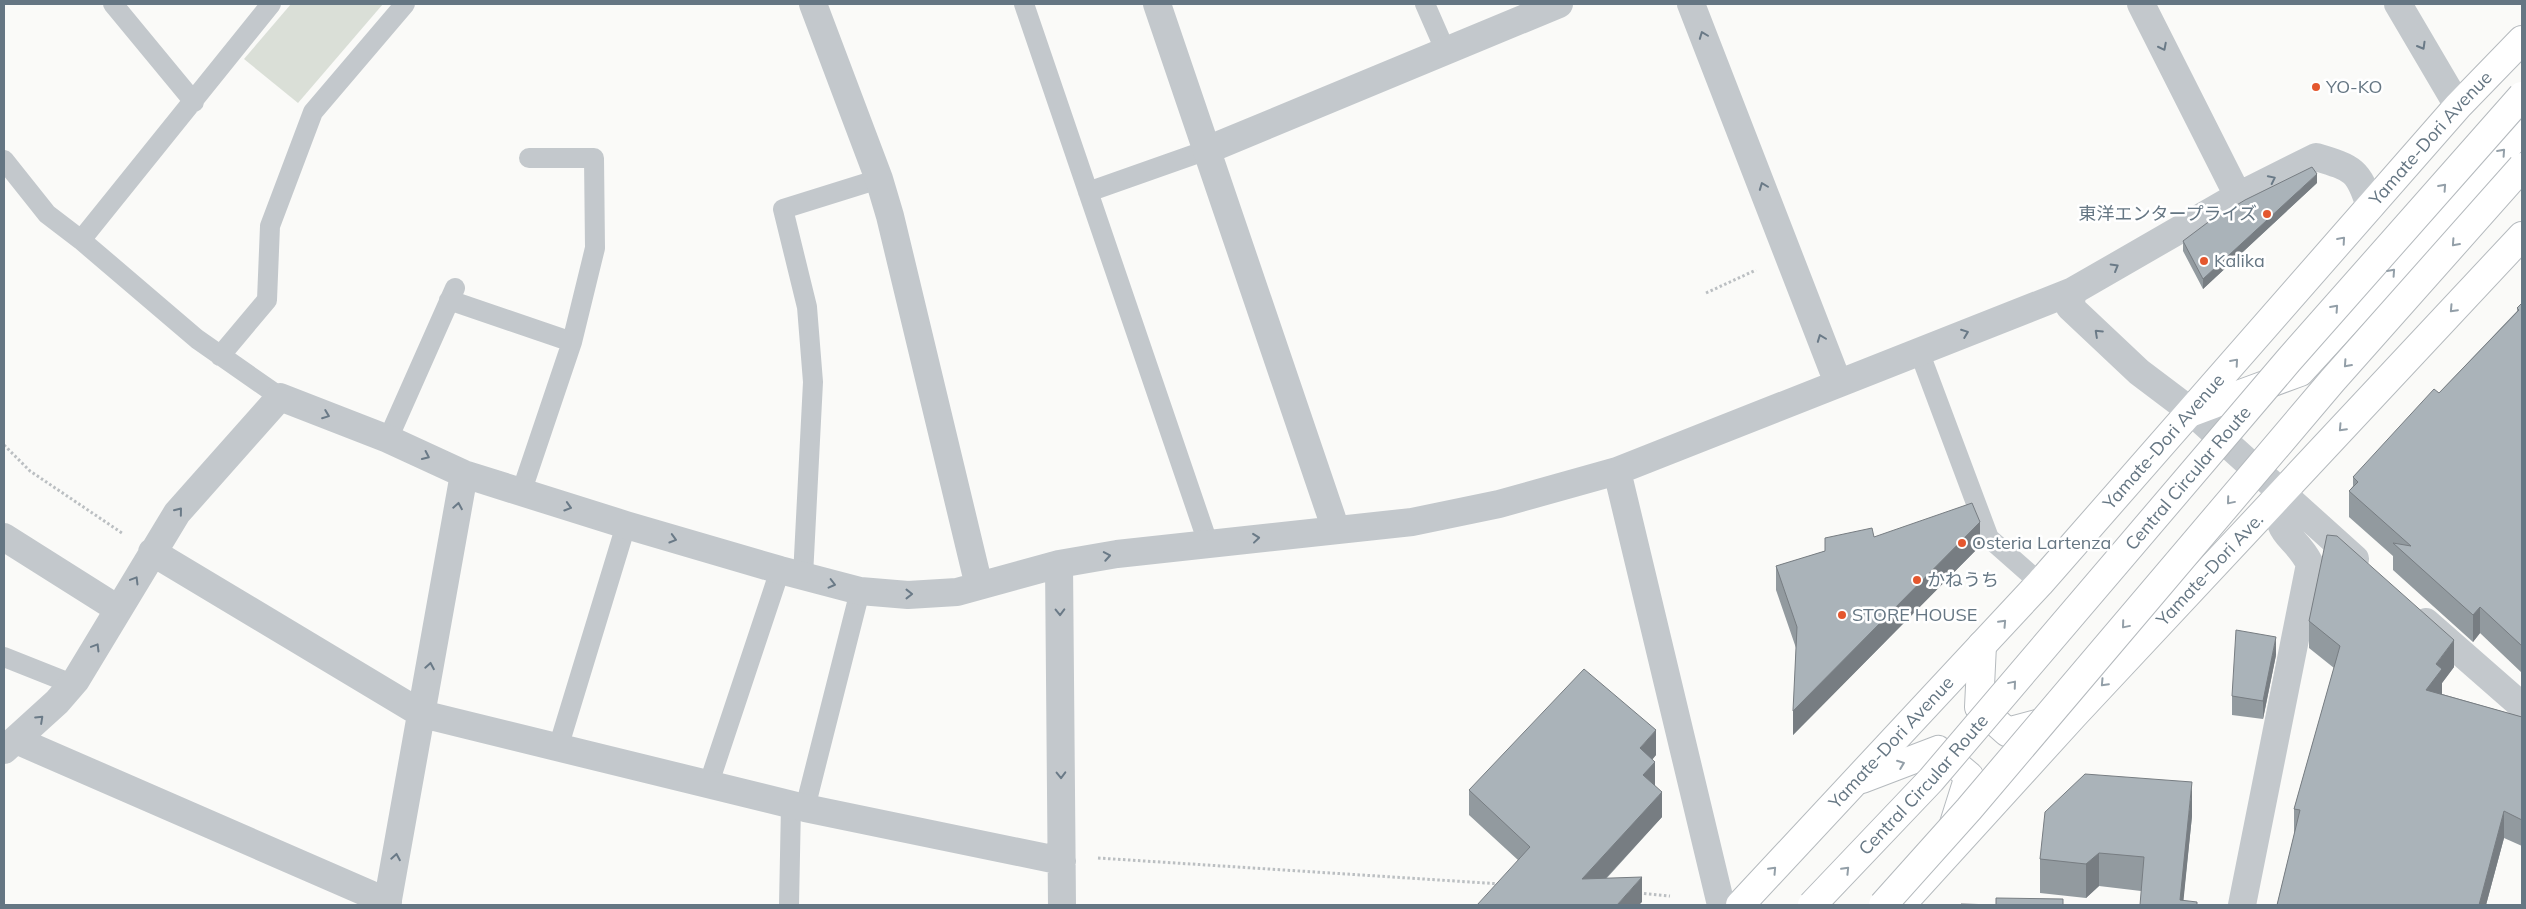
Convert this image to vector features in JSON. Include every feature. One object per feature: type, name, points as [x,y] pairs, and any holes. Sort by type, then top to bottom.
[{"type":"main road","name":"Yamate-Dori Avenue","points":[[1740,905],[2040,582],[2192,412],[2458,106],[2522,40]]},
{"type":"main road","name":"Central Circular Route","points":[[1812,905],[1931,780],[2288,361],[2522,96]]},
{"type":"main road","points":[[2192,412],[2300,372],[2522,130]]},
{"type":"main road","points":[[1883,905],[1970,809],[2332,381],[2522,167]]},
{"type":"main road","name":"Yamate-Dori Ave.","points":[[1901,905],[2074,715],[2522,236]]},
{"type":"main road","points":[[1982,645],[1979,707],[2006,732],[2074,715]]},
{"type":"main road","points":[[1856,781],[1938,750],[1969,776],[1942,861]]},
{"type":"street","points":[[813,4],[879,179],[979,586]]},
{"type":"street","points":[[1157,4],[1336,530]]},
{"type":"street","points":[[1207,150],[1559,4]]},
{"type":"street","points":[[1691,4],[1790,254],[1838,383]]},
{"type":"street","points":[[2141,4],[2238,196]]},
{"type":"street","points":[[2398,4],[2458,106]]},
{"type":"street","points":[[464,474],[387,904],[10,745],[57,702],[72,684],[177,513],[280,397],[388,439],[464,474],[626,525],[791,573],[860,591],[908,595],[957,592],[1059,564],[1117,554],[1412,522],[1499,504],[1618,472],[2073,291],[2238,196],[2316,157],[2344,166],[2362,182],[2370,207]]},
{"type":"street","points":[[2073,291],[2070,307],[2134,366],[2192,412],[2371,573]]},
{"type":"street","points":[[1618,472],[1721,905]]},
{"type":"street","points":[[2242,905],[2310,564],[2304,551],[2281,528],[2278,511],[2281,494]]},
{"type":"street","points":[[4,537],[118,609]]},
{"type":"street","points":[[152,552],[422,714],[708,786],[798,806],[1062,858]]},
{"type":"street","points":[[1059,564],[1062,905]]},
{"type":"street","points":[[2407,605],[2522,706]]},
{"type":"lane","points":[[113,4],[194,102]]},
{"type":"lane","points":[[81,240],[271,4]]},
{"type":"lane","points":[[220,356],[267,300],[270,226],[312,112],[406,4]]},
{"type":"lane","points":[[1024,4],[1208,543]]},
{"type":"lane","points":[[1425,4],[1446,52]]},
{"type":"lane","points":[[1088,192],[1207,150]]},
{"type":"lane","points":[[521,493],[572,342],[595,248],[594,158],[529,158]]},
{"type":"lane","points":[[4,160],[47,214],[220,356],[280,397]]},
{"type":"lane","points":[[708,786],[791,573],[813,382],[807,307],[783,210],[879,179]]},
{"type":"lane","points":[[388,439],[452,294],[572,342]]},
{"type":"lane","points":[[1919,351],[1989,538],[2040,582]]},
{"type":"lane","points":[[558,748],[626,525]]},
{"type":"lane","points":[[789,905],[798,806],[860,591]]},
{"type":"lane","points":[[4,657],[72,684]]},
{"type":"path","points":[[1706,293],[1790,254]]},
{"type":"path","points":[[4,445],[30,471],[152,552]]},
{"type":"path","points":[[1062,858],[1508,885]]},
{"type":"path","points":[[1634,893],[1670,896]]},
{"type":"shaded area","points":[[291,4],[383,4],[298,103],[244,59]]},
{"type":"building","points":[[2312,167],[2317,174],[2203,279],[2183,241],[2207,223],[2245,200]]},
{"type":"building","points":[[2522,303],[2522,646],[2480,607],[2473,615],[2393,543],[2411,546],[2349,491],[2358,482],[2353,477],[2434,389],[2439,393],[2519,310],[2517,308]]},
{"type":"building","points":[[1972,503],[1980,522],[1793,711],[1797,627],[1776,566],[1825,551],[1825,538],[1872,528],[1874,537]]},
{"type":"building","points":[[2327,535],[2337,536],[2454,640],[2436,664],[2442,669],[2426,690],[2522,717],[2522,820],[2504,811],[2479,905],[2277,905],[2300,810],[2294,809],[2340,646],[2309,621]]},
{"type":"building","points":[[2236,630],[2276,637],[2263,701],[2232,696]]},
{"type":"building","points":[[1584,669],[1656,730],[1640,748],[1655,762],[1643,775],[1662,792],[1582,879],[1642,877],[1617,905],[1477,905],[1530,847],[1469,790]]},
{"type":"building","points":[[2085,774],[2192,782],[2180,900],[2197,902],[2197,905],[2140,905],[2144,857],[2099,853],[2086,864],[2040,859],[2045,812]]},
{"type":"building","points":[[1996,898],[2063,899],[2063,905],[1996,905]]},
{"type":"building","points":[[1961,904],[1996,905],[1960,905]]},
{"type":"place","name":"YO-KO","points":[[2316,87]]},
{"type":"place","name":"東洋エンタープライズ","points":[[2267,214]]},
{"type":"place","name":"Kalika","points":[[2204,261]]},
{"type":"place","name":"Osteria Lartenza","points":[[1962,543]]},
{"type":"place","name":"かねうち","points":[[1917,580]]},
{"type":"place","name":"STORE HOUSE","points":[[1842,615]]}]
